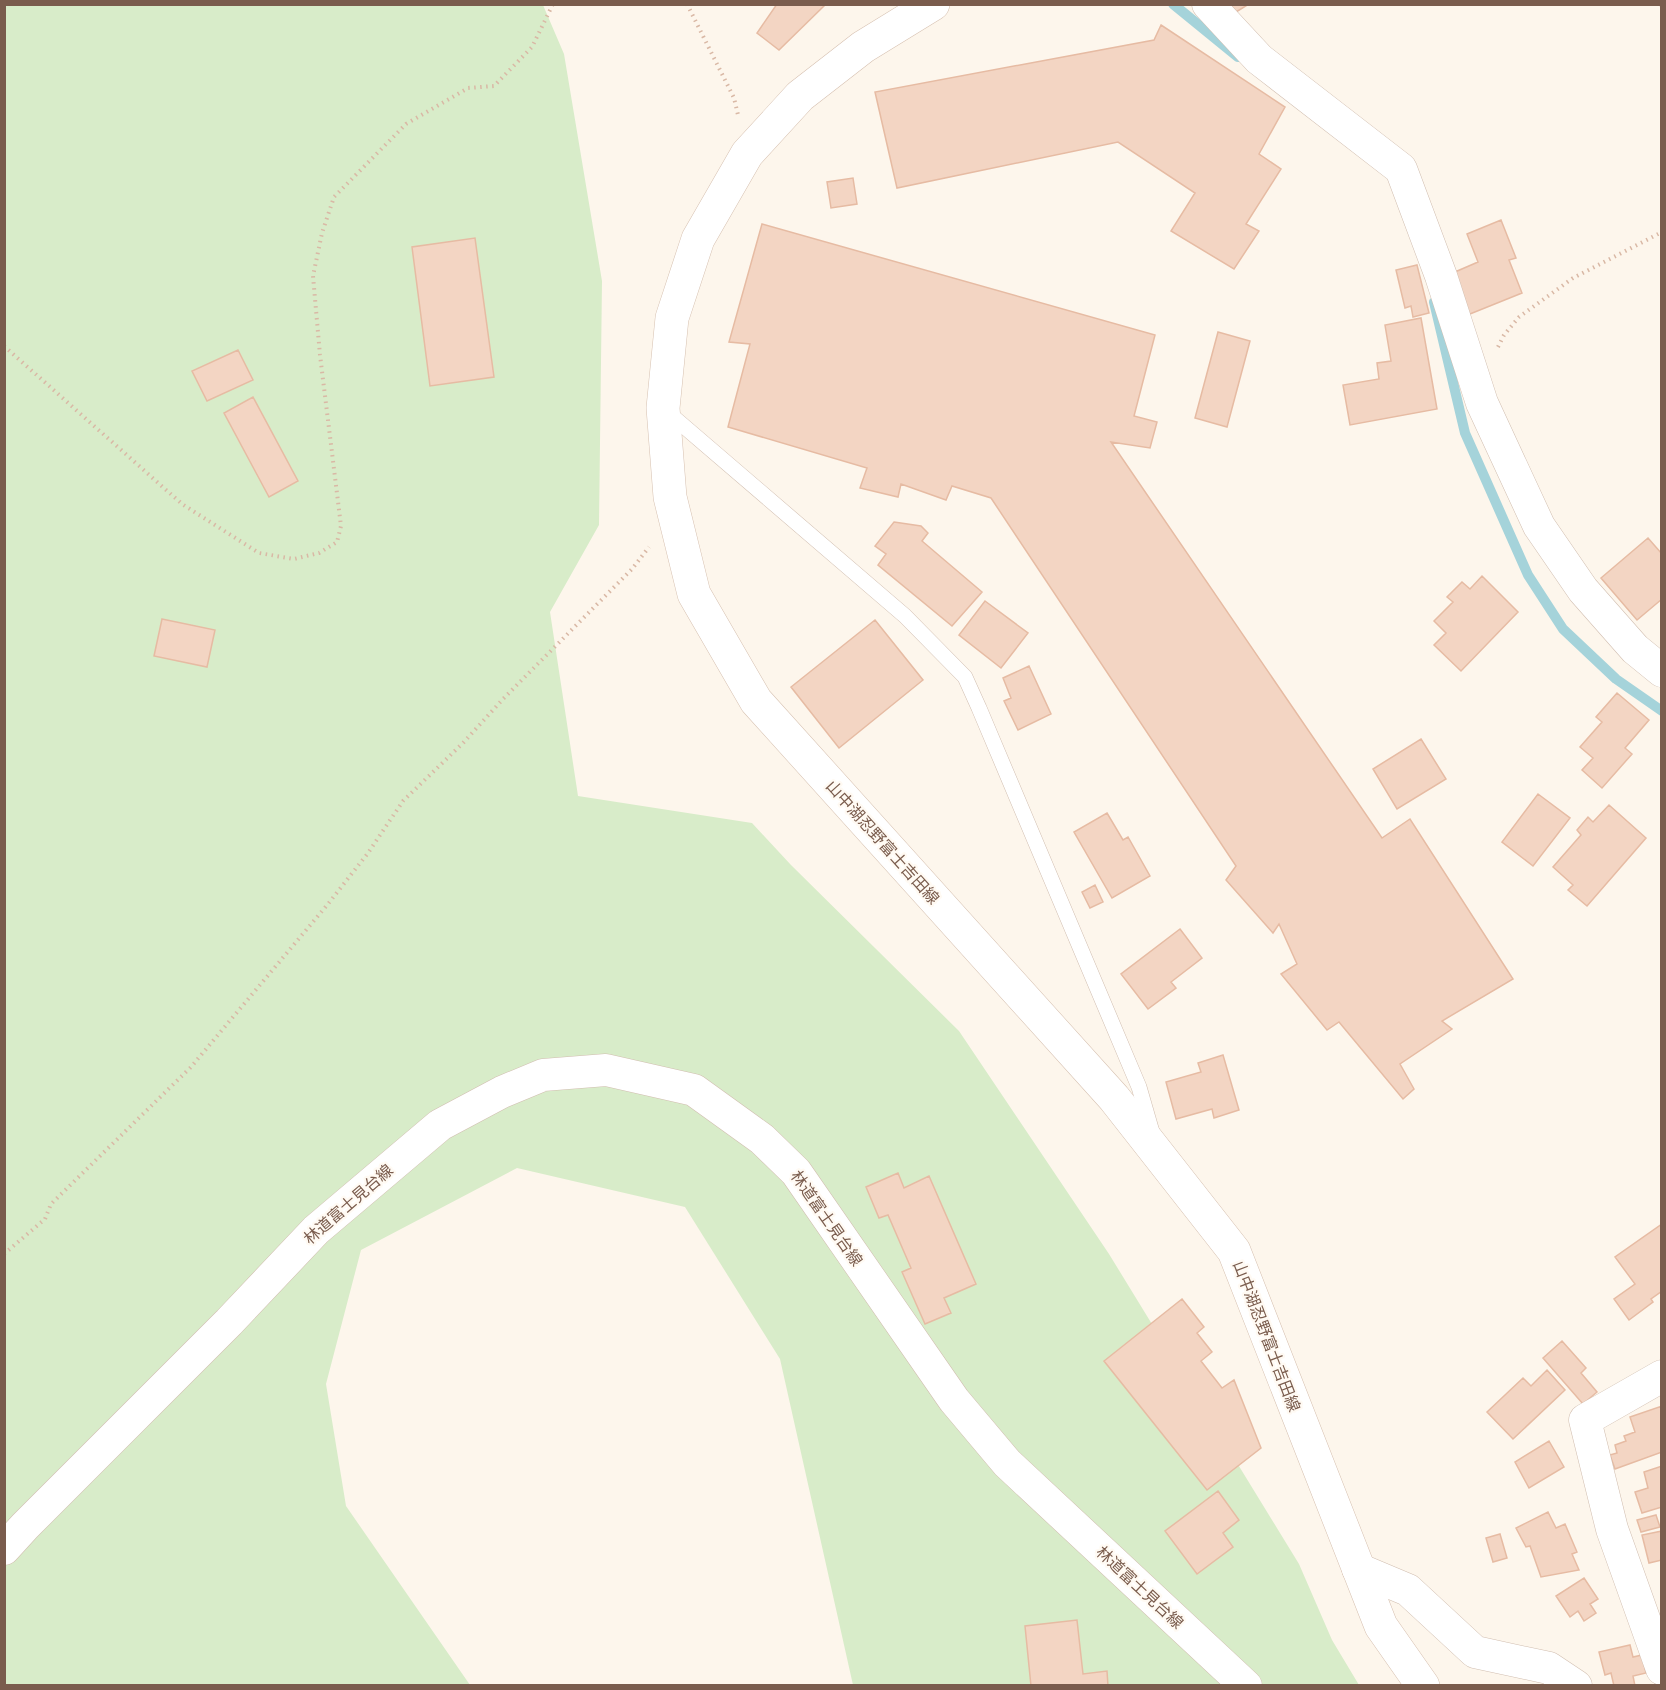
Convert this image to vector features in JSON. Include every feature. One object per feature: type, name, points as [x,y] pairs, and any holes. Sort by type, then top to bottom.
[{"type":"main road","name":"山中湖忍野富士吉田線","points":[[933,4],[863,47],[800,96],[747,154],[698,239],[672,318],[663,408],[670,497],[694,594],[756,701],[1114,1098],[1234,1251],[1381,1626],[1423,1686]]},
{"type":"street","points":[[1208,4],[1259,59],[1401,169],[1441,276],[1482,403],[1539,526],[1583,590],[1635,649],[1662,671]]},
{"type":"street","name":"林道富士見台線","points":[[4,1549],[229,1322],[316,1230],[440,1125],[502,1092],[543,1075],[606,1070],[693,1090],[762,1139],[796,1172],[954,1400],[1007,1463],[1246,1686]]},
{"type":"street","points":[[1662,1377],[1585,1420],[1612,1529],[1662,1669]]},
{"type":"street","points":[[1358,1569],[1408,1590],[1475,1652],[1549,1668],[1576,1686]]},
{"type":"lane","points":[[663,408],[905,616],[965,677],[1139,1087],[1157,1154]]},
{"type":"path","points":[[4,346],[182,504],[259,553],[294,559],[319,553],[328,548],[337,542],[341,526],[321,366],[313,276],[322,233],[334,197],[406,124],[468,88],[494,86],[532,47],[553,4]]},
{"type":"path","points":[[687,4],[734,98],[747,154]]},
{"type":"path","points":[[1477,387],[1504,335],[1519,317],[1573,278],[1662,232]]},
{"type":"path","points":[[4,1254],[45,1219],[51,1204],[191,1067],[369,853],[403,801],[465,742],[503,699],[632,569],[655,540],[670,497]]},
{"type":"green space","points":[[5,5],[543,5],[564,54],[602,281],[599,525],[550,612],[578,796],[752,823],[791,865],[959,1031],[1109,1254],[1299,1564],[1332,1640],[1359,1685],[853,1685],[780,1359],[685,1207],[517,1168],[361,1250],[326,1384],[346,1506],[470,1685],[5,1686]]},
{"type":"building","points":[[777,4],[826,4],[779,50],[757,33]]},
{"type":"building","points":[[1227,4],[1249,4],[1233,14]]},
{"type":"building","points":[[1161,25],[1285,107],[1259,154],[1281,169],[1246,224],[1259,231],[1234,269],[1171,231],[1195,193],[1118,142],[897,188],[875,92],[1154,40]]},
{"type":"building","points":[[853,178],[857,204],[831,208],[827,182]]},
{"type":"building","points":[[1501,220],[1516,258],[1509,260],[1522,293],[1465,316],[1448,275],[1478,262],[1467,234]]},
{"type":"building","points":[[762,224],[1155,335],[1134,416],[1157,422],[1150,448],[1111,442],[1382,838],[1410,819],[1513,979],[1442,1021],[1452,1029],[1400,1064],[1414,1089],[1403,1099],[1339,1022],[1327,1030],[1281,974],[1297,964],[1279,924],[1273,933],[1226,880],[1236,866],[991,498],[952,486],[946,500],[901,484],[898,497],[860,488],[867,468],[728,427],[750,344],[729,342]]},
{"type":"building","points":[[475,238],[494,377],[430,386],[412,247]]},
{"type":"building","points":[[1417,265],[1429,313],[1413,317],[1411,306],[1405,308],[1396,270]]},
{"type":"building","points":[[1421,318],[1437,409],[1350,425],[1343,385],[1379,379],[1377,363],[1391,361],[1385,325]]},
{"type":"building","points":[[1218,332],[1250,341],[1227,427],[1195,418]]},
{"type":"building","points":[[238,350],[253,380],[207,401],[192,371]]},
{"type":"building","points":[[253,397],[298,481],[269,497],[224,413]]},
{"type":"building","points":[[894,522],[921,526],[928,533],[922,541],[982,592],[952,626],[878,565],[886,554],[875,546]]},
{"type":"building","points":[[1648,538],[1662,554],[1662,599],[1637,620],[1601,578]]},
{"type":"building","points":[[1482,576],[1518,612],[1461,671],[1434,645],[1446,633],[1434,621],[1453,602],[1447,597],[1462,582],[1470,589]]},
{"type":"building","points":[[985,601],[1028,633],[1001,668],[959,635]]},
{"type":"building","points":[[162,619],[215,630],[207,667],[154,656]]},
{"type":"building","points":[[875,620],[923,680],[839,748],[791,687]]},
{"type":"building","points":[[1029,666],[1051,714],[1018,730],[1004,701],[1011,698],[1003,678]]},
{"type":"building","points":[[1617,693],[1649,720],[1625,748],[1632,754],[1602,788],[1582,770],[1593,758],[1580,747],[1602,722],[1596,717]]},
{"type":"building","points":[[1421,739],[1446,779],[1397,809],[1373,769]]},
{"type":"building","points":[[1538,794],[1570,818],[1533,866],[1502,842]]},
{"type":"building","points":[[1609,805],[1646,838],[1587,906],[1568,890],[1573,885],[1553,867],[1581,835],[1577,830],[1588,817],[1593,822]]},
{"type":"building","points":[[1107,813],[1123,840],[1128,837],[1150,876],[1112,898],[1074,832]]},
{"type":"building","points":[[1095,885],[1103,902],[1090,908],[1082,892]]},
{"type":"building","points":[[1180,929],[1202,958],[1171,982],[1176,988],[1148,1009],[1121,974]]},
{"type":"building","points":[[1223,1055],[1239,1110],[1214,1118],[1212,1109],[1176,1119],[1166,1082],[1201,1072],[1198,1063]]},
{"type":"building","points":[[898,1173],[904,1188],[929,1176],[976,1284],[944,1298],[951,1313],[925,1324],[902,1272],[911,1268],[888,1215],[879,1218],[866,1187]]},
{"type":"building","points":[[1662,1224],[1662,1291],[1651,1299],[1653,1302],[1629,1320],[1614,1299],[1635,1284],[1615,1257]]},
{"type":"building","points":[[1182,1299],[1204,1327],[1197,1333],[1212,1352],[1201,1361],[1222,1388],[1234,1380],[1261,1448],[1207,1490],[1104,1361]]},
{"type":"building","points":[[1562,1341],[1586,1368],[1581,1373],[1597,1392],[1583,1404],[1543,1358]]},
{"type":"building","points":[[1547,1370],[1565,1390],[1513,1439],[1487,1412],[1523,1378],[1531,1386]]},
{"type":"building","points":[[1662,1406],[1662,1452],[1615,1469],[1610,1455],[1617,1453],[1615,1445],[1626,1441],[1624,1436],[1635,1432],[1630,1417]]},
{"type":"building","points":[[1549,1441],[1564,1467],[1529,1488],[1515,1462]]},
{"type":"building","points":[[1662,1466],[1662,1507],[1642,1513],[1635,1492],[1648,1488],[1644,1472]]},
{"type":"building","points":[[1218,1491],[1239,1520],[1223,1533],[1233,1547],[1197,1574],[1165,1531]]},
{"type":"building","points":[[1548,1512],[1556,1528],[1565,1524],[1577,1552],[1572,1554],[1579,1570],[1541,1577],[1530,1546],[1526,1547],[1516,1528]]},
{"type":"building","points":[[1656,1515],[1660,1527],[1641,1532],[1637,1520]]},
{"type":"building","points":[[1662,1531],[1662,1560],[1649,1563],[1642,1535]]},
{"type":"building","points":[[1500,1534],[1507,1558],[1493,1562],[1486,1538]]},
{"type":"building","points":[[1584,1578],[1598,1599],[1590,1604],[1596,1613],[1584,1621],[1578,1611],[1570,1617],[1556,1596]]},
{"type":"building","points":[[1077,1620],[1083,1674],[1107,1671],[1108,1686],[1031,1686],[1025,1626]]},
{"type":"building","points":[[1630,1645],[1633,1657],[1642,1655],[1646,1673],[1633,1676],[1635,1686],[1614,1686],[1611,1673],[1605,1675],[1599,1652]]},
{"type":"waterway","points":[[1173,4],[1238,57]]},
{"type":"waterway","points":[[1434,302],[1465,433],[1528,575],[1563,629],[1616,679],[1662,711]]}]
